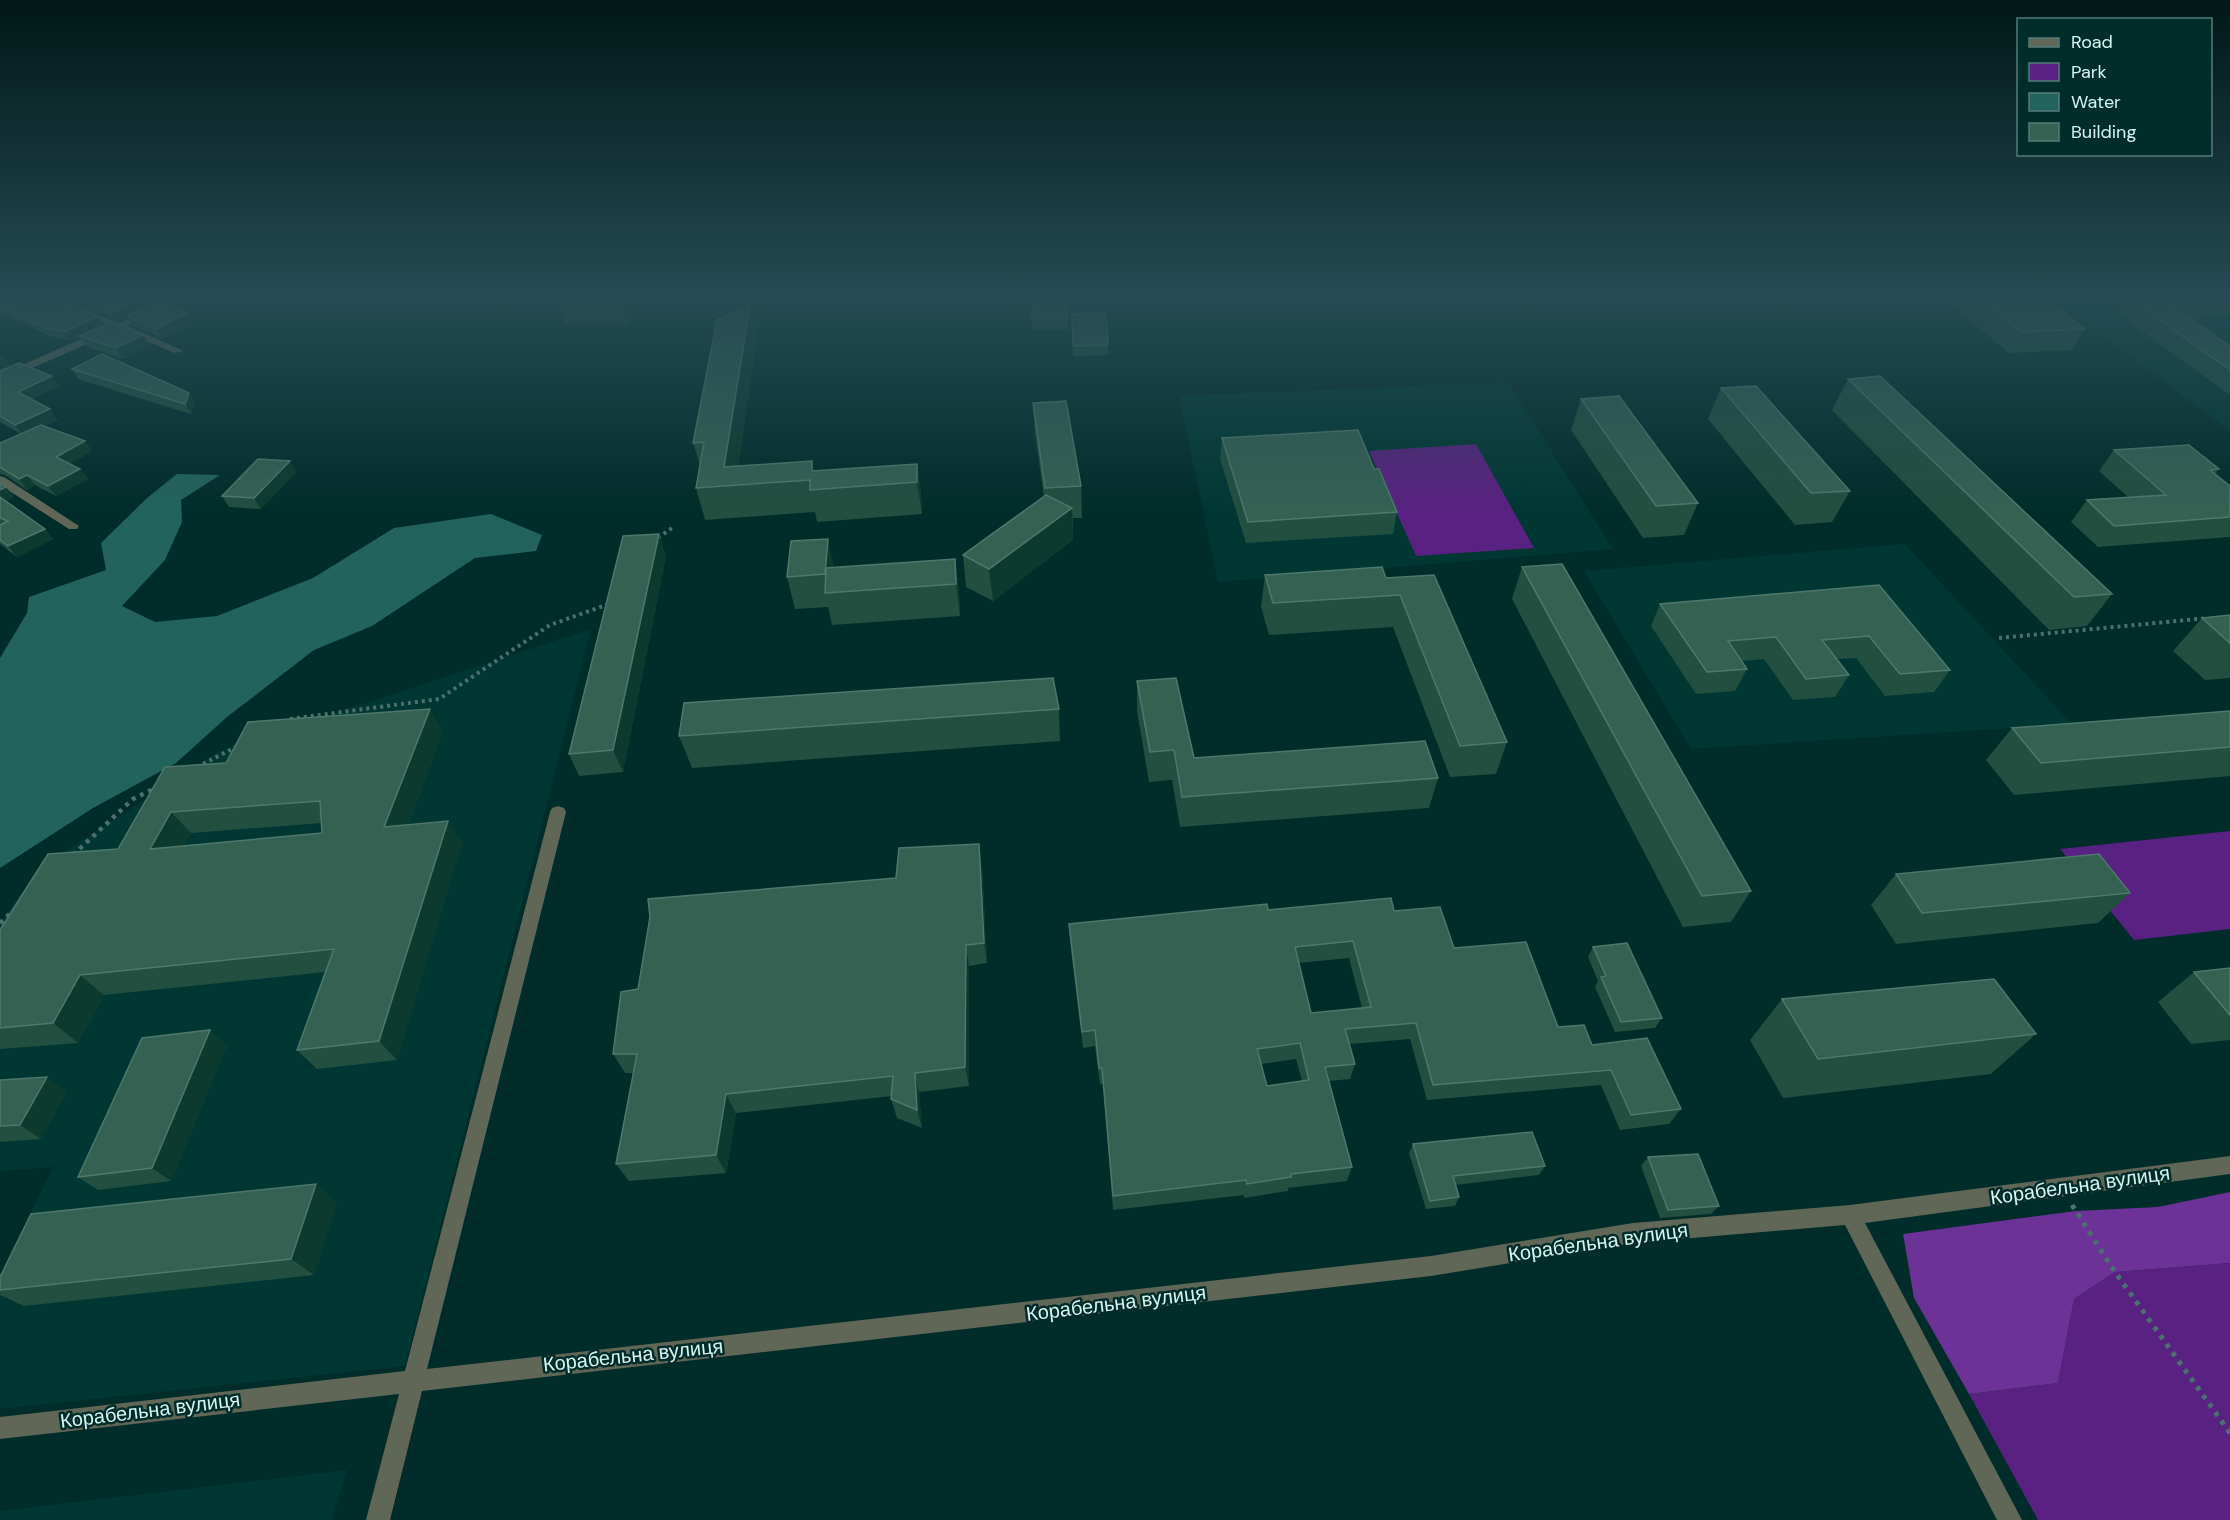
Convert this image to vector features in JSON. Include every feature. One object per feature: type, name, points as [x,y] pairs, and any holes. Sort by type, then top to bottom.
[{"type":"street","points":[[0,379],[23,369]]},
{"type":"street","points":[[0,480],[73,526]]},
{"type":"street","points":[[378,1520],[558,812]]},
{"type":"street","name":"Корабельна вулиця","points":[[0,1428],[414,1379],[1419,1267],[1633,1233],[1850,1215],[2230,1165]]},
{"type":"street","points":[[1850,1215],[2010,1520]]},
{"type":"path","points":[[655,540],[672,528]]},
{"type":"path","points":[[280,724],[290,719],[439,699],[550,625],[609,604],[612,594]]},
{"type":"path","points":[[1999,638],[2218,617]]},
{"type":"path","points":[[196,767],[248,740]]},
{"type":"path","points":[[67,861],[133,799],[165,783]]},
{"type":"path","points":[[0,923],[17,908]]},
{"type":"path","points":[[2060,1187],[2115,1272],[2230,1433]]},
{"type":"shaded area","points":[[2146,369],[2230,369],[2230,431]]},
{"type":"shaded area","points":[[1508,382],[1613,549],[1218,582],[1179,396]]},
{"type":"shaded area","points":[[1905,544],[2072,724],[1691,749],[1584,571]]},
{"type":"shaded area","points":[[591,629],[405,1366],[0,1409],[0,1276],[53,1167],[0,1171],[0,923],[37,870],[219,751]]},
{"type":"shaded area","points":[[2230,1192],[2230,1263],[2115,1272],[2074,1299],[2058,1383],[1969,1394],[1914,1298],[1903,1234],[2076,1211],[2158,1207]]},
{"type":"shaded area","points":[[347,1470],[332,1520],[0,1520],[0,1511]]},
{"type":"green space","points":[[1476,444],[1534,548],[1416,556],[1369,451]]},
{"type":"green space","points":[[2230,831],[2230,929],[2134,940],[2060,849]]},
{"type":"green space","points":[[2230,1263],[2230,1520],[2038,1520],[1969,1394],[2058,1383],[2074,1299],[2115,1272]]},
{"type":"water","points":[[177,474],[220,475],[181,500],[182,522],[165,560],[122,606],[155,622],[217,616],[313,578],[394,528],[491,514],[542,535],[536,551],[475,558],[372,626],[314,650],[227,717],[176,763],[93,808],[0,868],[0,658],[27,613],[29,597],[106,570],[101,543],[147,498]]},
{"type":"building","points":[[34,369],[52,376],[18,392],[50,409],[15,425],[0,416],[0,371]]},
{"type":"building","points":[[72,369],[135,369],[189,393],[185,404]]},
{"type":"building","points":[[707,369],[740,369],[724,467],[812,461],[812,471],[917,464],[917,482],[810,490],[810,480],[696,488],[704,442],[693,443]]},
{"type":"building","points":[[1880,376],[2112,594],[2074,597],[1848,379]]},
{"type":"building","points":[[1756,386],[1850,491],[1811,493],[1721,388]]},
{"type":"building","points":[[1619,396],[1698,503],[1656,506],[1581,399]]},
{"type":"building","points":[[1066,401],[1081,486],[1045,488],[1033,403]]},
{"type":"building","points":[[41,425],[85,441],[56,457],[80,469],[48,486],[27,475],[19,479],[0,467],[0,443]]},
{"type":"building","points":[[1358,430],[1374,469],[1379,469],[1397,512],[1248,522],[1222,438]]},
{"type":"building","points":[[2189,445],[2219,469],[2210,470],[2230,486],[2230,517],[2114,526],[2087,500],[2166,495],[2114,450]]},
{"type":"building","points":[[258,459],[290,461],[254,498],[222,496]]},
{"type":"building","points":[[1046,495],[1072,508],[989,569],[963,555]]},
{"type":"building","points":[[0,497],[45,529],[8,546],[0,540],[0,525],[8,521],[0,518]]},
{"type":"building","points":[[659,534],[613,750],[569,754],[623,536]]},
{"type":"building","points":[[828,539],[825,574],[787,577],[791,541]]},
{"type":"building","points":[[955,559],[956,584],[825,593],[826,568]]},
{"type":"building","points":[[1562,564],[1751,891],[1702,896],[1522,567]]},
{"type":"building","points":[[1382,567],[1386,578],[1434,575],[1507,742],[1460,746],[1400,595],[1273,603],[1265,575]]},
{"type":"building","points":[[1879,585],[1950,670],[1900,674],[1869,636],[1822,640],[1849,675],[1806,679],[1776,637],[1728,641],[1747,669],[1707,672],[1660,604]]},
{"type":"building","points":[[2230,615],[2230,643],[2202,618]]},
{"type":"building","points":[[1053,678],[1059,709],[679,736],[684,703]]},
{"type":"building","points":[[1176,678],[1194,758],[1425,741],[1438,778],[1182,797],[1174,750],[1150,752],[1137,681]]},
{"type":"building","points":[[430,709],[384,827],[448,821],[379,1041],[297,1050],[334,949],[80,975],[53,1023],[0,1028],[0,930],[48,854],[118,849],[165,767],[226,763],[248,722]],"holes":[[[320,801],[322,833],[150,849],[171,812]]]},
{"type":"building","points":[[2230,711],[2230,747],[2041,763],[2012,728]]},
{"type":"building","points":[[979,844],[984,943],[966,945],[965,1067],[915,1073],[917,1110],[891,1099],[893,1076],[726,1094],[716,1155],[616,1164],[637,1054],[613,1054],[621,992],[638,989],[650,917],[648,899],[896,878],[899,848]]},
{"type":"building","points":[[2099,854],[2130,893],[1922,913],[1896,874]]},
{"type":"building","points":[[1391,898],[1394,911],[1440,907],[1454,948],[1526,942],[1558,1027],[1584,1025],[1592,1045],[1647,1038],[1681,1109],[1631,1115],[1611,1070],[1433,1085],[1416,1023],[1345,1029],[1355,1064],[1325,1067],[1352,1167],[1291,1174],[1291,1177],[1247,1184],[1246,1180],[1113,1196],[1102,1068],[1099,1068],[1095,1030],[1082,1032],[1069,924],[1267,904],[1268,910]],"holes":[[[1353,941],[1371,1007],[1311,1013],[1295,947]],[[1300,1043],[1309,1080],[1267,1086],[1257,1049]]]},
{"type":"building","points":[[1627,943],[1662,1018],[1621,1022],[1601,977],[1606,976],[1593,947]]},
{"type":"building","points":[[2230,968],[2230,1015],[2194,972]]},
{"type":"building","points":[[1994,979],[2036,1034],[1818,1059],[1782,999]]},
{"type":"building","points":[[210,1030],[152,1168],[78,1177],[142,1038]]},
{"type":"building","points":[[47,1077],[20,1125],[0,1126],[0,1080]]},
{"type":"building","points":[[1532,1132],[1545,1166],[1453,1176],[1459,1197],[1430,1201],[1413,1144]]},
{"type":"building","points":[[1698,1154],[1719,1206],[1668,1210],[1648,1157]]},
{"type":"building","points":[[316,1184],[291,1259],[0,1290],[0,1277],[31,1214]]}]
